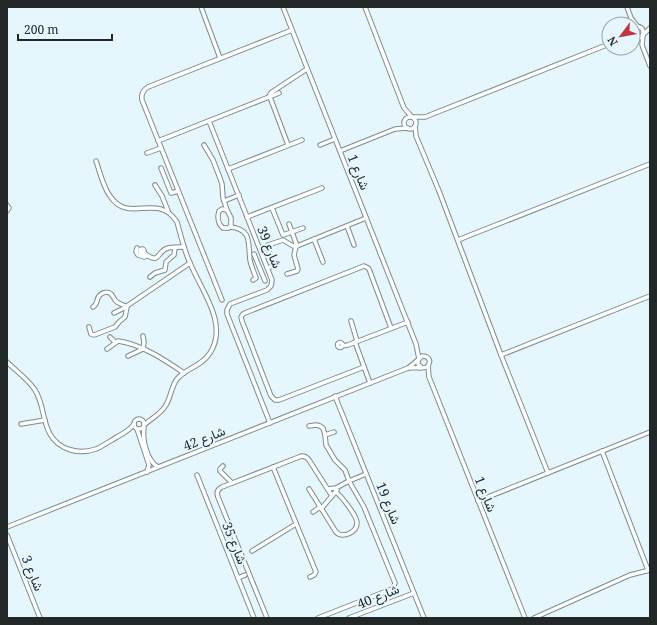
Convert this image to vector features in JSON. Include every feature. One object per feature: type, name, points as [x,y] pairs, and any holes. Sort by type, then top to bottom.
[{"type":"street","points":[[201,7],[220,58]]},
{"type":"street","name":"شارع 1","points":[[283,7],[408,322],[416,344],[418,359]]},
{"type":"street","points":[[365,7],[404,108],[405,124],[416,136]]},
{"type":"street","points":[[643,35],[650,28]]},
{"type":"street","points":[[641,29],[643,31],[642,45],[650,66]]},
{"type":"street","points":[[222,300],[158,141],[142,98],[143,91],[148,87],[292,30]]},
{"type":"street","points":[[340,151],[395,129],[409,118],[425,117],[601,47]]},
{"type":"street","points":[[288,145],[270,94],[307,69]]},
{"type":"street","points":[[158,141],[279,93]]},
{"type":"street","points":[[404,108],[416,121],[416,136],[548,473]]},
{"type":"street","points":[[395,129],[412,129],[425,117]]},
{"type":"street","name":"شارع 39","points":[[209,121],[272,280],[270,288],[230,304],[226,312],[270,423]]},
{"type":"street","points":[[320,145],[335,139]]},
{"type":"street","points":[[228,169],[302,140]]},
{"type":"street","points":[[204,145],[214,163],[221,181],[222,194],[231,220],[230,227]]},
{"type":"street","points":[[147,153],[161,148]]},
{"type":"street","points":[[7,362],[35,390],[41,404],[47,428],[54,440],[65,448],[80,451],[95,449],[102,446],[130,429],[136,427],[140,429],[144,424],[159,415],[166,406],[177,378],[199,365],[208,357],[214,346],[217,332],[214,316],[190,263],[177,222],[164,209],[128,209],[114,202],[109,196],[96,162]]},
{"type":"street","points":[[458,240],[650,164]]},
{"type":"street","points":[[161,168],[170,193]]},
{"type":"street","points":[[155,185],[162,196],[168,212]]},
{"type":"street","points":[[247,217],[322,188]]},
{"type":"street","points":[[162,196],[178,191]]},
{"type":"street","points":[[239,195],[224,201],[219,211],[218,218],[222,228],[239,228],[245,233],[250,246],[250,263],[255,278],[262,275],[274,265],[268,245],[282,240],[296,246],[366,218]]},
{"type":"street","points":[[7,205],[7,211]]},
{"type":"street","points":[[272,208],[284,235],[304,228]]},
{"type":"street","points":[[219,211],[223,209],[227,210]]},
{"type":"street","points":[[287,274],[298,270],[294,255],[296,246],[289,224]]},
{"type":"street","points":[[347,226],[354,245]]},
{"type":"street","points":[[314,239],[323,262]]},
{"type":"street","points":[[147,256],[139,250],[136,252],[138,256],[155,258],[167,248],[184,247]]},
{"type":"street","points":[[150,277],[155,273],[164,270],[167,261],[174,255],[175,248]]},
{"type":"street","points":[[254,254],[265,280]]},
{"type":"street","points":[[114,313],[127,307],[190,263]]},
{"type":"street","points":[[364,367],[279,400],[275,400],[271,396],[241,317],[243,314],[366,266],[369,269],[391,328]]},
{"type":"street","points":[[93,307],[96,305],[98,297],[105,292],[110,293],[115,301],[127,307]]},
{"type":"street","points":[[501,355],[650,296]]},
{"type":"street","points":[[89,327],[91,334],[93,335],[114,328],[125,317],[127,307]]},
{"type":"street","points":[[350,321],[370,383]]},
{"type":"street","points":[[342,346],[408,322]]},
{"type":"street","points":[[143,336],[143,349]]},
{"type":"street","points":[[110,337],[116,342]]},
{"type":"street","points":[[107,349],[119,341],[129,343],[164,360],[184,373]]},
{"type":"street","name":"شارع 1","points":[[416,344],[425,356]]},
{"type":"street","points":[[128,356],[143,349]]},
{"type":"street","points":[[425,356],[429,359],[430,363],[426,367],[421,367],[418,365],[418,359],[425,356]]},
{"type":"street","name":"شارع 42","points":[[408,368],[418,359]]},
{"type":"street","name":"شارع 1","points":[[428,366],[430,377],[525,618]]},
{"type":"street","name":"شارع 1","points":[[421,367],[430,377]]},
{"type":"street","name":"شارع 42","points":[[7,527],[335,396],[408,368],[421,367]]},
{"type":"street","name":"شارع 19","points":[[335,396],[424,618]]},
{"type":"street","points":[[144,424],[138,419],[136,421],[136,427],[140,434],[142,446],[149,465],[147,472]]},
{"type":"street","points":[[21,424],[45,420]]},
{"type":"street","points":[[144,424],[145,445],[151,461],[158,467]]},
{"type":"street","points":[[309,426],[321,426],[323,428],[326,445],[335,460],[345,470],[364,507],[395,584],[393,588],[318,618]]},
{"type":"street","points":[[325,435],[334,432]]},
{"type":"street","points":[[478,501],[650,432]]},
{"type":"street","points":[[534,618],[630,576],[649,570],[602,451]]},
{"type":"street","points":[[267,618],[247,574],[217,495],[218,490],[301,456],[306,456],[332,496]]},
{"type":"street","points":[[223,466],[220,470],[232,483]]},
{"type":"street","points":[[273,467],[316,572],[314,575],[310,576]]},
{"type":"street","points":[[328,489],[338,487],[349,480],[366,474]]},
{"type":"street","name":"شارع 35","points":[[197,475],[254,618]]},
{"type":"street","points":[[313,512],[321,508],[336,492],[338,487]]},
{"type":"street","points":[[309,489],[338,534],[345,535],[357,525],[356,518],[343,498],[336,492]]},
{"type":"street","points":[[252,551],[296,524]]},
{"type":"street","name":"شارع 3","points":[[7,535],[8,541],[40,618]]},
{"type":"street","points":[[238,578],[247,574]]},
{"type":"street","name":"شارع 40","points":[[349,618],[414,593]]},
{"type":"street","points":[[363,612],[365,618]]}]
